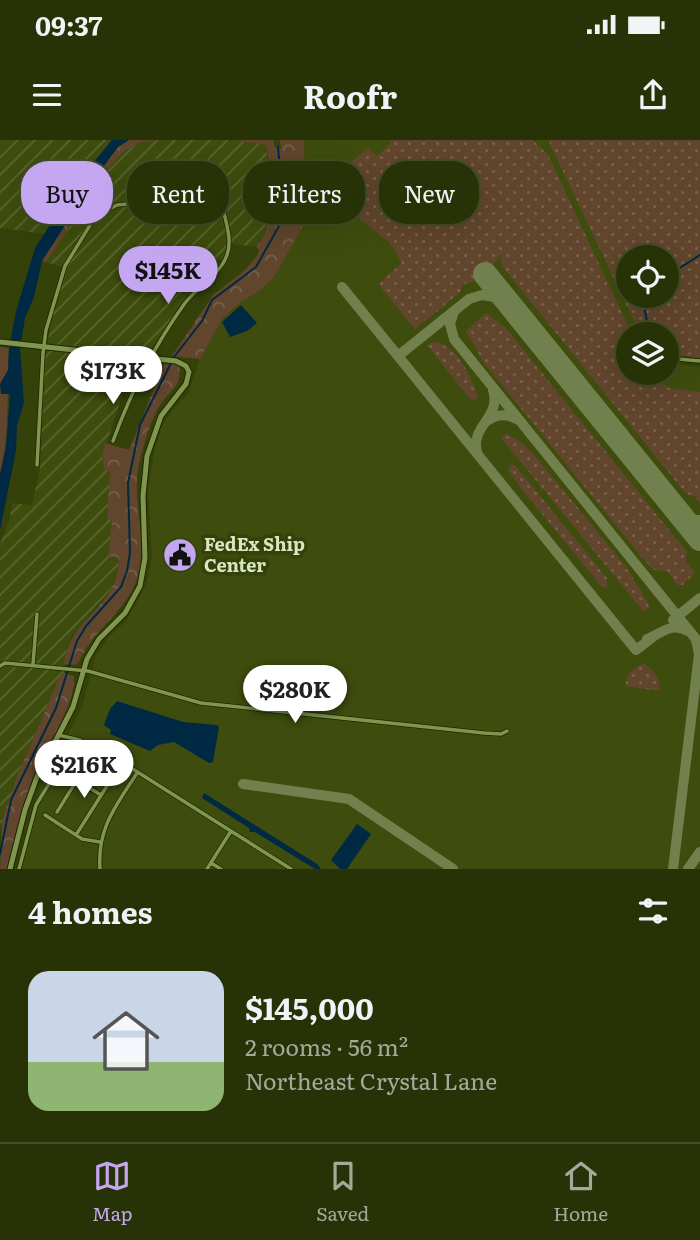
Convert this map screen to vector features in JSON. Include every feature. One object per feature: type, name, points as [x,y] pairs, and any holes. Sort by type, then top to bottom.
[{"type":"street","points":[[37,465],[43,347],[67,261],[95,217],[117,205],[136,202],[177,199],[209,205],[224,213],[229,230],[227,256],[214,274],[188,299],[149,358],[113,441]]},
{"type":"street","points":[[3,343],[176,361],[189,370],[187,381],[161,416],[147,456],[143,496],[145,552],[139,586],[122,616],[94,645],[83,670],[73,707],[42,764],[27,802],[10,869]]},
{"type":"street","points":[[679,359],[700,361]]},
{"type":"street","points":[[33,665],[37,614]]},
{"type":"street","points":[[1,665],[83,670],[201,703],[478,733],[501,734],[508,731]]},
{"type":"street","points":[[57,735],[79,740],[99,752],[108,754],[291,869]]},
{"type":"street","points":[[19,869],[36,805],[58,769],[101,795]]},
{"type":"street","points":[[100,869],[100,842],[110,816],[137,773]]},
{"type":"street","points":[[76,835],[112,778]]},
{"type":"street","points":[[57,812],[77,780]]},
{"type":"street","points":[[45,815],[76,835],[100,842]]},
{"type":"street","points":[[207,869],[231,831]]},
{"type":"street","points":[[211,863],[221,869]]},
{"type":"shaded area","points":[[0,140],[112,140],[95,161],[21,161],[21,224],[51,224],[45,234],[0,228]]},
{"type":"shaded area","points":[[159,140],[233,140],[266,145],[268,161],[243,161],[243,224],[267,224],[261,242],[256,247],[227,243],[224,259],[219,259],[215,269],[178,308],[123,393],[102,457],[110,472],[108,518],[112,519],[108,556],[119,558],[117,573],[111,589],[71,637],[64,673],[60,676],[18,774],[0,831],[0,544],[10,518],[12,503],[32,505],[40,468],[45,358],[53,312],[67,268],[46,262],[71,224],[113,224],[113,164],[122,153],[140,143]]},
{"type":"shaded area","points":[[304,140],[548,140],[616,283],[616,308],[628,308],[634,322],[616,322],[616,385],[679,385],[679,364],[700,367],[700,869],[17,869],[34,806],[49,765],[82,707],[96,655],[109,637],[127,620],[147,583],[152,558],[148,488],[162,426],[188,394],[202,352],[222,319],[242,301],[259,291],[302,224],[365,224],[365,161],[305,161]]},
{"type":"green space","points":[[129,140],[159,140],[139,143],[122,153],[113,164],[113,161],[108,161],[118,147]]},
{"type":"green space","points":[[233,140],[273,140],[275,147],[281,149],[280,140],[304,140],[305,161],[269,161],[266,145]]},
{"type":"green space","points":[[389,140],[533,140],[548,155],[616,300],[616,308],[620,308],[626,322],[616,322],[616,385],[665,385],[669,388],[700,392],[700,503],[694,496],[686,494],[502,266],[501,254],[485,273],[474,281],[462,284],[461,292],[415,329],[379,285],[402,263],[390,243],[365,223],[365,161],[352,161],[368,148],[377,156],[391,143]]},
{"type":"green space","points":[[548,140],[700,140],[700,358],[679,355],[679,322],[634,322],[628,308],[679,308],[679,245],[616,245],[616,283]]},
{"type":"green space","points":[[65,224],[71,224],[46,262],[42,261]]},
{"type":"green space","points":[[302,224],[274,277],[222,319],[200,359],[172,356],[213,295],[244,271],[257,256],[259,250],[256,247],[267,226]]},
{"type":"green space","points":[[486,313],[505,327],[687,552],[686,561],[695,573],[683,585],[677,585],[667,571],[654,570],[644,560],[484,363],[466,331]]},
{"type":"green space","points":[[433,342],[448,348],[462,362],[478,396],[475,400],[470,399],[427,345]]},
{"type":"green space","points":[[0,347],[9,348],[7,427],[0,474]]},
{"type":"green space","points":[[164,364],[176,364],[180,372],[176,386],[154,416],[140,462],[137,496],[141,559],[135,584],[123,605],[91,641],[79,662],[75,665],[64,664],[71,640],[107,596],[117,572],[119,558],[108,556],[112,520],[107,519],[110,472],[105,470],[102,457],[105,443],[129,450]]},
{"type":"green space","points":[[506,433],[526,446],[627,568],[649,608],[643,611],[501,438]]},
{"type":"green space","points":[[512,464],[607,578],[607,589],[601,586],[520,487],[508,470]]},
{"type":"green space","points":[[643,663],[658,679],[659,691],[625,686],[628,674]]},
{"type":"green space","points":[[64,673],[74,676],[70,700],[34,775],[7,869],[0,869],[2,821],[18,774],[60,676]]},
{"type":"water","points":[[112,140],[129,140],[118,147],[108,161],[95,161]]},
{"type":"water","points":[[51,224],[66,224],[42,261],[34,297],[25,318],[20,349],[24,403],[17,426],[16,451],[0,530],[0,474],[6,447],[10,394],[1,394],[0,384],[8,370],[16,311],[35,248]]},
{"type":"water","points":[[241,305],[257,323],[247,331],[230,337],[222,322]]},
{"type":"water","points":[[117,701],[183,722],[217,725],[219,727],[213,762],[209,763],[174,742],[158,745],[150,751],[110,734],[111,730],[104,725],[110,709]]},
{"type":"water","points":[[204,793],[321,869],[315,869],[255,832],[250,832],[249,828],[202,798]]},
{"type":"water","points":[[357,824],[371,834],[347,869],[340,869],[331,860]]},
{"type":"waterway","points":[[0,854],[11,800],[56,708],[77,641],[86,626],[121,587],[127,571],[130,553],[128,483],[140,425],[174,357],[202,321],[212,300],[256,267],[280,224],[284,213],[278,147]]},
{"type":"waterway","points":[[679,268],[700,255]]},
{"type":"waterway","points":[[646,308],[647,322]]},
{"type":"taxiway","points":[[342,287],[398,356]]},
{"type":"taxiway","points":[[506,299],[482,295],[469,299],[398,356],[636,650],[653,637]]},
{"type":"taxiway","points":[[454,312],[450,324],[454,339],[700,644]]},
{"type":"taxiway","points":[[477,452],[478,435],[493,407],[493,390]]},
{"type":"taxiway","points":[[487,421],[503,415],[519,420]]},
{"type":"taxiway","points":[[681,516],[700,520]]},
{"type":"taxiway","points":[[673,620],[700,598]]},
{"type":"taxiway","points":[[647,639],[671,628],[688,631]]},
{"type":"taxiway","points":[[673,869],[699,654],[696,640]]},
{"type":"taxiway","points":[[243,784],[349,799],[453,869]]},
{"type":"taxiway","points":[[688,869],[700,852]]},
{"type":"runway","points":[[485,274],[700,539]]},
{"type":"place","name":"FedEx Ship Center","points":[[180,555]]}]
